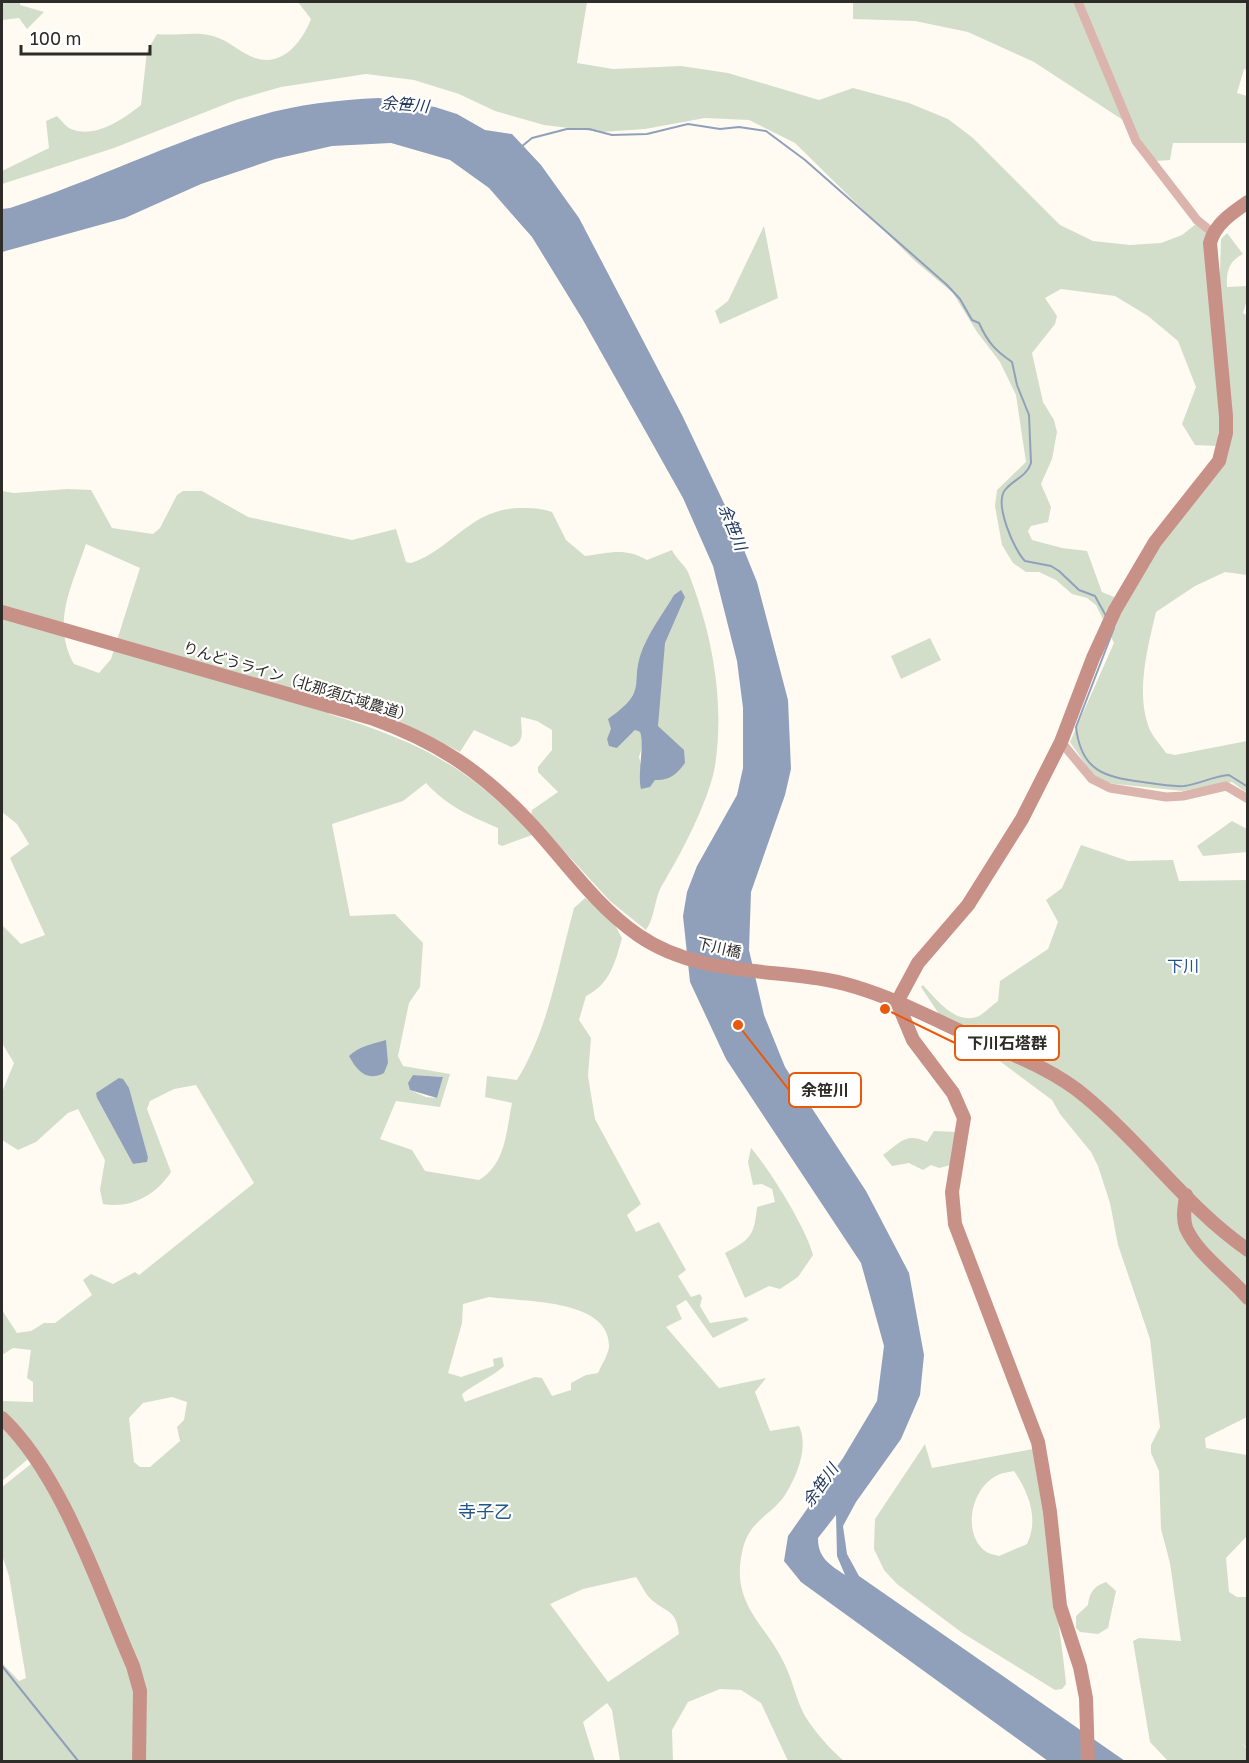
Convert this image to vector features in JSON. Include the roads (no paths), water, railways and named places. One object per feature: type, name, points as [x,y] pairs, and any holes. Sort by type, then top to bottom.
[{"type":"street","points":[[1078,2],[1136,141],[1197,220],[1213,233]]},
{"type":"street","points":[[897,1002],[918,963],[968,905],[1022,819],[1061,742],[1093,658],[1115,610],[1155,542],[1219,461],[1226,433],[1226,416],[1209,256],[1213,233],[1224,220],[1248,202]]},
{"type":"street","name":"りんどうライン（北那須広域農道）","points":[[2,612],[351,712],[428,740],[486,780],[532,825],[601,903],[639,936],[654,944]]},
{"type":"street","points":[[1061,742],[1092,779],[1110,788],[1166,797],[1183,796],[1226,786],[1248,799]]},
{"type":"street","name":"下川橋","points":[[654,944],[714,966],[836,982],[897,1002]]},
{"type":"street","points":[[897,1002],[1022,1058],[1054,1075],[1084,1095],[1186,1196],[1248,1250]]},
{"type":"street","points":[[897,1002],[913,1040],[953,1093],[964,1118],[952,1192],[952,1209],[955,1224],[1038,1442],[1050,1512],[1060,1606],[1080,1666],[1089,1716],[1088,1761]]},
{"type":"street","points":[[1186,1196],[1184,1213],[1186,1227],[1196,1243],[1248,1298]]},
{"type":"street","points":[[2,1419],[23,1443],[62,1507],[133,1666],[141,1697],[139,1761]]},
{"type":"water","points":[[379,98],[435,107],[457,114],[485,130],[512,134],[541,165],[579,218],[682,415],[731,518],[757,582],[788,700],[791,769],[785,795],[751,892],[749,950],[764,1015],[785,1067],[866,1191],[909,1273],[924,1355],[920,1395],[901,1439],[856,1502],[843,1526],[847,1554],[859,1576],[1125,1761],[1048,1761],[801,1582],[784,1561],[788,1536],[843,1458],[877,1401],[884,1346],[861,1263],[726,1059],[690,982],[683,916],[687,892],[697,866],[737,795],[743,768],[743,708],[737,661],[713,566],[683,498],[583,320],[532,237],[489,188],[450,160],[391,143],[332,146],[275,159],[201,184],[125,218],[2,252],[2,209],[72,186],[195,137],[258,116],[333,101]],"holes":[[[836,1515],[837,1556],[845,1575],[822,1556],[819,1545],[818,1538]]]},
{"type":"water","points":[[681,590],[685,597],[665,643],[658,726],[684,750],[685,763],[672,776],[655,780],[650,787],[641,789],[640,732],[635,730],[617,748],[609,746],[607,739],[611,729],[608,719],[630,700],[634,693],[643,648],[674,595]]},
{"type":"water","points":[[386,1040],[388,1063],[384,1073],[372,1076],[363,1074],[349,1056],[371,1044]]},
{"type":"water","points":[[413,1075],[443,1077],[437,1098],[410,1090],[408,1083]]},
{"type":"water","points":[[119,1078],[123,1079],[129,1088],[148,1157],[147,1162],[133,1164],[97,1098],[96,1093]]},
{"type":"waterway","points":[[521,147],[532,138],[567,129],[589,129],[612,135],[647,134],[688,124],[720,129],[739,127],[766,131],[805,160],[947,285],[960,299],[972,320],[979,323],[993,346],[1012,362],[1017,385],[1029,415],[1031,463],[1023,475],[1005,490],[1002,497],[1007,527],[1025,561],[1051,566],[1059,571],[1079,590],[1095,596],[1106,616]]},
{"type":"waterway","points":[[1114,628],[1076,727],[1083,753],[1089,762],[1106,774],[1129,780],[1184,786],[1229,775],[1248,787]]},
{"type":"waterway","points":[[2,1666],[79,1762]]},
{"type":"place","name":"下川石塔群","points":[[885,1009]]},
{"type":"place","name":"余笹川","points":[[738,1025]]},
{"type":"district","name":"下川","points":[[1183,966]]},
{"type":"district","name":"寺子乙","points":[[485,1512]]}]
